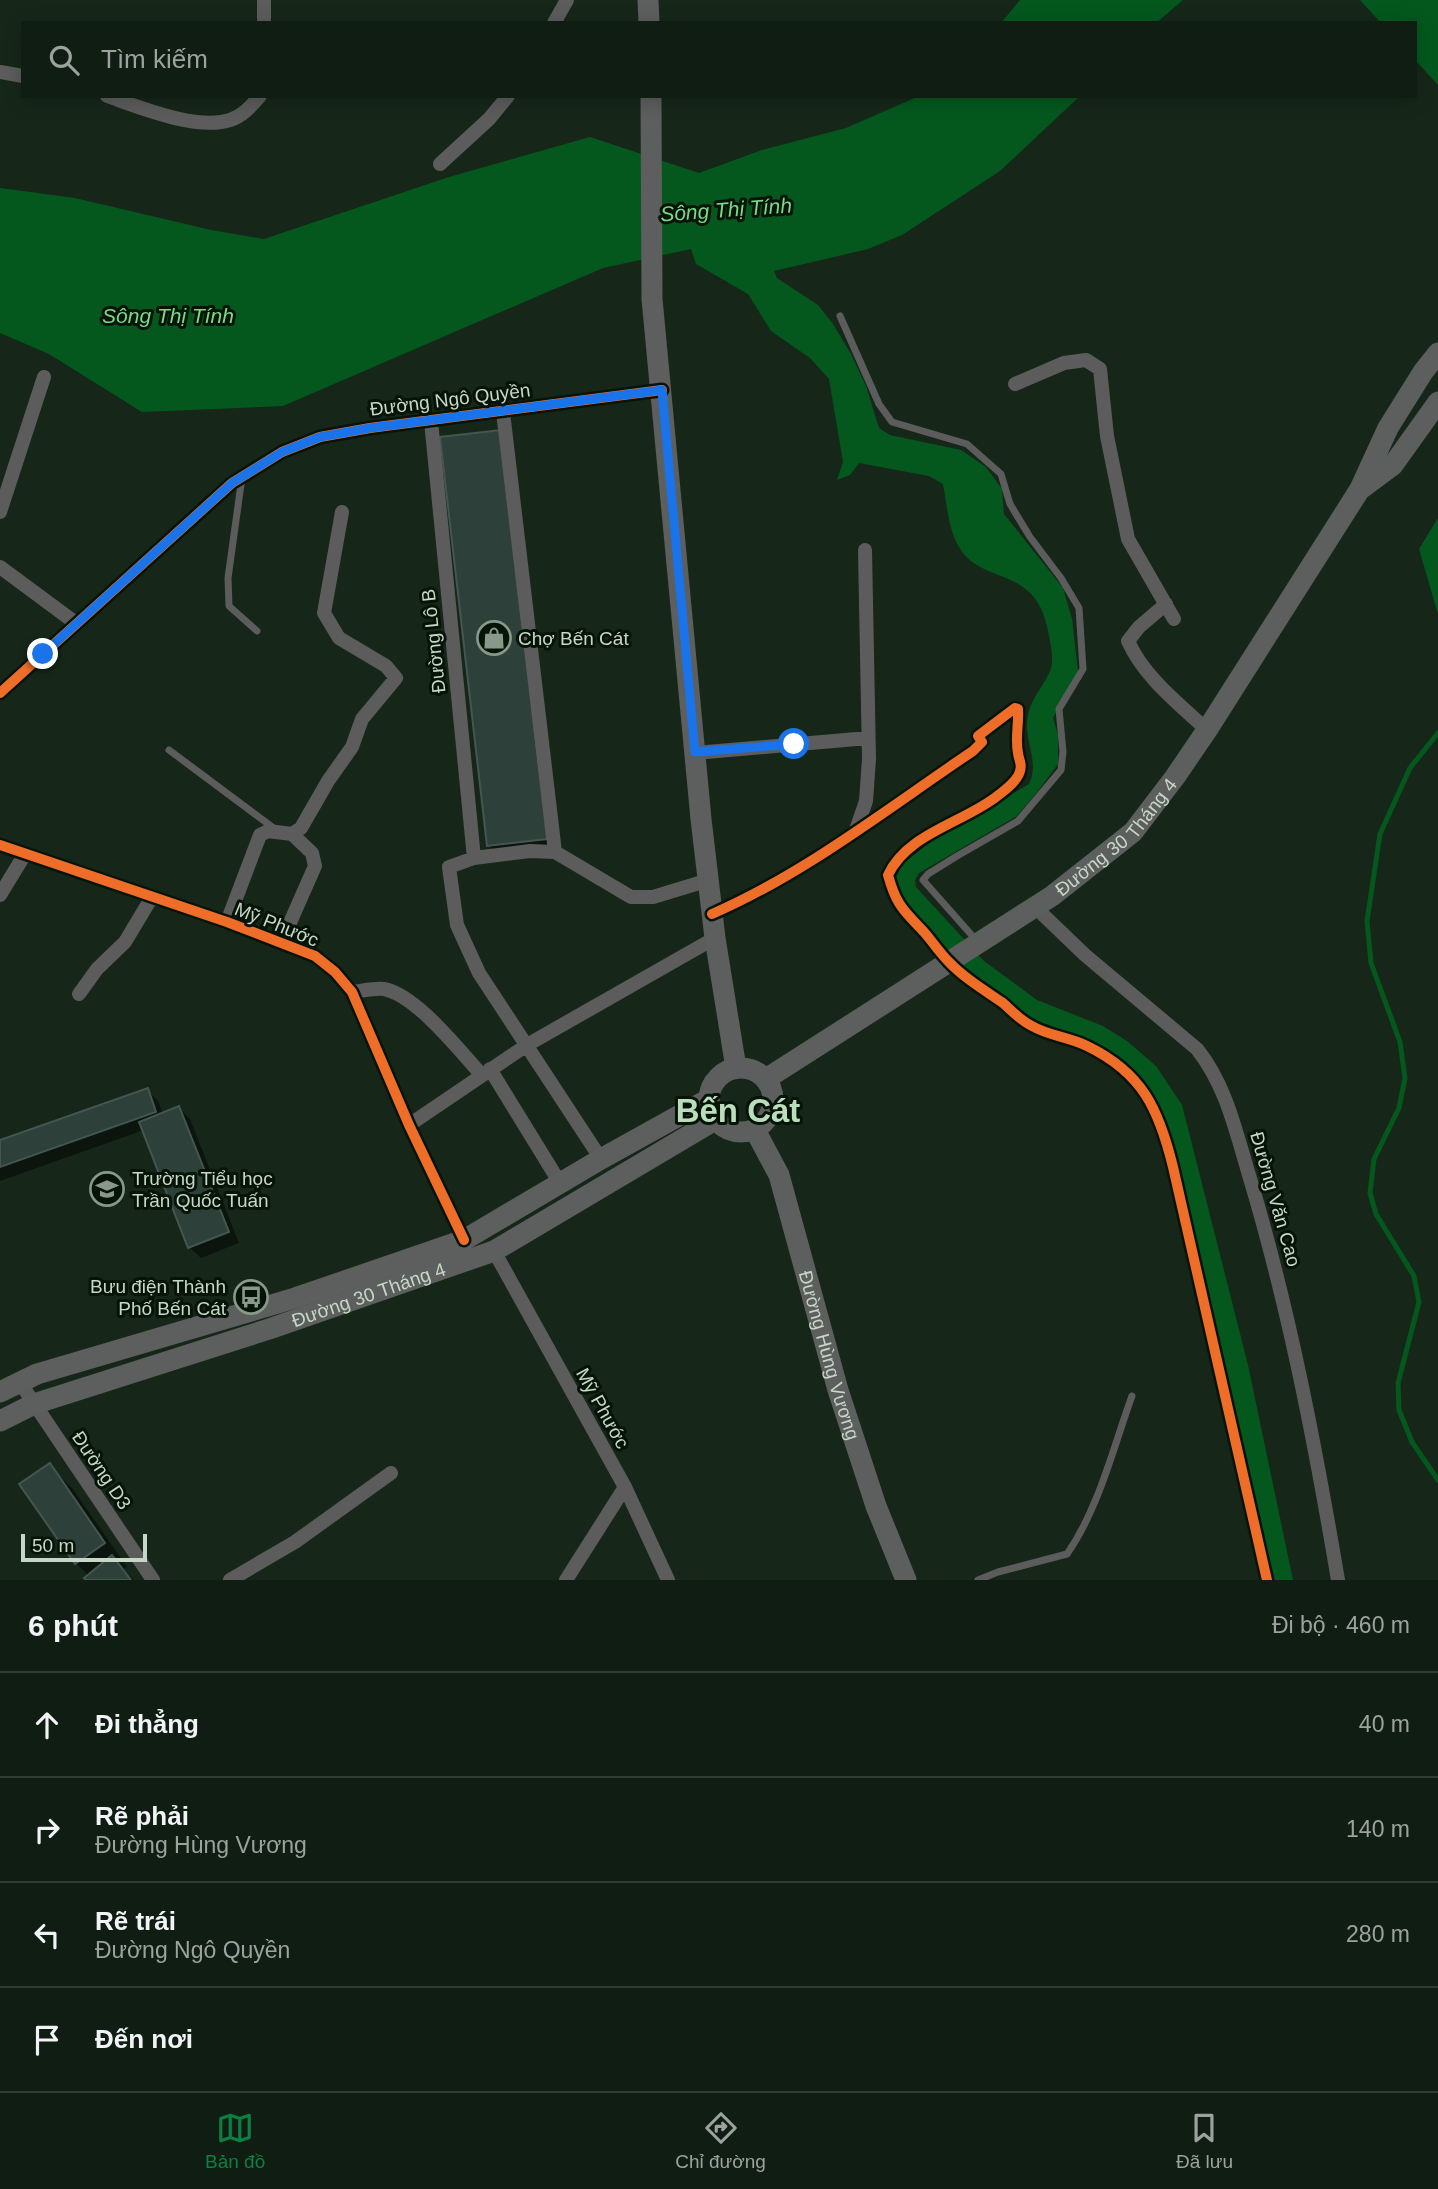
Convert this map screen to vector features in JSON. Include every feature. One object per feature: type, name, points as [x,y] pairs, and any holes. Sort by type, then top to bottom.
[{"type":"main road","points":[[648,0],[649,21]]},
{"type":"main road","points":[[651,98],[652,299],[712,914],[736,1068]]},
{"type":"main road","name":"Đường 30 Tháng 4","points":[[766,1079],[1035,907],[1133,832],[1207,730],[1360,489],[1388,428],[1438,353]]},
{"type":"main road","name":"Đường 30 Tháng 4","points":[[1360,489],[1393,465],[1438,402]]},
{"type":"main road","points":[[736,1068],[748,1068],[766,1079],[772,1088],[773,1108],[769,1117],[755,1130],[733,1132],[715,1120],[709,1099],[711,1088],[717,1079],[736,1068]]},
{"type":"main road","name":"Đường 30 Tháng 4","points":[[0,1392],[19,1381],[298,1308],[494,1251],[670,1135],[709,1099]]},
{"type":"main road","name":"Đường 30 Tháng 4","points":[[0,1420],[34,1404],[298,1308],[464,1240],[601,1159],[715,1120]]},
{"type":"main road","name":"Đường Hùng Vương","points":[[755,1130],[779,1175],[838,1390],[876,1506],[906,1580]]},
{"type":"main road","points":[[464,1240],[494,1251]]},
{"type":"street","points":[[264,0],[264,21]]},
{"type":"street","points":[[555,21],[567,0]]},
{"type":"street","points":[[0,72],[21,76]]},
{"type":"street","points":[[113,98],[167,115],[212,124],[232,120],[246,111],[258,98]]},
{"type":"street","points":[[440,164],[489,119],[506,98]]},
{"type":"street","points":[[1015,384],[1064,363],[1086,360],[1100,369],[1107,436],[1128,539],[1174,619]]},
{"type":"street","points":[[0,512],[44,377]]},
{"type":"street","name":"Đường Ngô Quyền","points":[[0,693],[232,483],[282,452],[320,437],[662,390]]},
{"type":"street","points":[[503,412],[555,852]]},
{"type":"street","name":"Đường Lô B","points":[[431,421],[474,858]]},
{"type":"street","points":[[227,922],[256,843],[264,832],[286,833],[302,828],[328,781],[352,747],[362,719],[396,678],[386,666],[339,638],[324,612],[342,512]]},
{"type":"street","points":[[856,830],[866,801],[868,738],[865,550]]},
{"type":"street","points":[[0,567],[77,624]]},
{"type":"street","points":[[1166,604],[1139,627],[1128,641],[1134,654],[1160,687],[1207,730]]},
{"type":"street","points":[[712,914],[754,895],[856,830],[973,751],[982,742],[978,736],[1015,708],[1018,709],[1018,755],[1021,764],[1018,775],[1004,792],[980,810],[905,850],[888,875],[895,899],[905,914],[950,961],[1033,1027],[1089,1047],[1119,1067],[1141,1088],[1159,1116],[1267,1580]]},
{"type":"street","points":[[695,752],[868,738]]},
{"type":"street","points":[[281,943],[315,866],[312,853],[286,833]]},
{"type":"street","name":"Mỹ Phước","points":[[0,845],[227,922],[315,956],[335,972],[352,992],[409,1125],[464,1240]]},
{"type":"street","points":[[601,1159],[479,973],[457,925],[449,867],[474,858],[530,851],[555,852],[631,897],[653,897],[709,880]]},
{"type":"street","points":[[0,895],[25,853]]},
{"type":"street","points":[[79,994],[97,968],[125,942],[152,897]]},
{"type":"street","name":"Đường Văn Cao","points":[[1035,907],[1086,955],[1196,1049],[1210,1066],[1219,1085],[1231,1115],[1278,1275],[1338,1580]]},
{"type":"street","points":[[409,1125],[527,1045],[715,938]]},
{"type":"street","points":[[352,992],[383,989],[406,999],[485,1071],[561,1184]]},
{"type":"street","name":"Mỹ Phước","points":[[494,1251],[625,1487],[668,1580]]},
{"type":"street","name":"Đường D3","points":[[19,1381],[153,1580]]},
{"type":"street","points":[[230,1580],[295,1542],[391,1473]]},
{"type":"street","points":[[566,1580],[625,1487]]},
{"type":"lane","points":[[840,316],[879,404],[892,422],[967,444],[1001,474],[1010,504],[1079,608],[1083,669],[1059,709],[1063,752],[1061,771],[1018,821],[928,873],[923,880],[977,944]]},
{"type":"lane","points":[[242,476],[228,578],[229,606],[257,631]]},
{"type":"lane","points":[[169,750],[286,833]]},
{"type":"lane","points":[[978,1580],[1067,1554],[1100,1487],[1132,1396]]},
{"type":"water","points":[[1020,0],[1183,0],[1158,21],[1003,21]]},
{"type":"water","points":[[1360,0],[1438,0],[1438,85],[1417,62],[1417,21],[1379,21]]},
{"type":"water","name":"Sông Thị Tính","points":[[914,98],[1078,98],[1000,171],[902,235],[868,249],[774,271],[777,278],[818,305],[833,324],[866,386],[879,428],[890,435],[961,450],[986,467],[1002,489],[1004,514],[1063,588],[1072,619],[1078,671],[1053,718],[1058,735],[1058,764],[1017,816],[919,873],[915,880],[916,887],[984,961],[1037,1000],[1103,1026],[1127,1041],[1156,1066],[1182,1105],[1248,1365],[1293,1580],[1270,1580],[1174,1159],[1134,1075],[1044,1027],[975,978],[905,904],[896,878],[901,865],[932,841],[1029,784],[1033,766],[1027,721],[1033,700],[1052,664],[1050,640],[1042,610],[1032,595],[1020,585],[980,567],[959,547],[950,524],[943,484],[929,476],[859,463],[850,475],[837,480],[843,462],[829,379],[810,358],[771,331],[748,294],[696,264],[691,249],[603,268],[283,406],[142,412],[49,354],[0,333],[0,188],[75,198],[211,230],[264,239],[449,177],[590,137],[699,173],[762,150],[846,128]]},
{"type":"water","points":[[1438,518],[1438,614],[1419,549]]},
{"type":"building","name":"Chợ Bến Cát","points":[[501,430],[547,839],[487,846],[440,437]]},
{"type":"building","points":[[148,1088],[156,1112],[0,1167],[0,1140]]},
{"type":"building","points":[[179,1106],[229,1232],[188,1248],[139,1122]]},
{"type":"building","points":[[50,1463],[105,1543],[75,1564],[19,1484]]},
{"type":"building","points":[[112,1555],[131,1580],[84,1578]]},
{"type":"waterway","points":[[1438,733],[1410,768],[1380,834],[1367,921],[1371,963],[1400,1042],[1405,1078],[1399,1108],[1374,1159],[1370,1193],[1376,1214],[1414,1276],[1419,1302],[1398,1383],[1399,1410],[1412,1442],[1438,1480]]},
{"type":"cycle path","points":[[0,693],[232,483],[282,452],[320,437],[370,428],[662,390]]},
{"type":"cycle path","points":[[712,914],[747,898],[846,838],[973,751],[982,742],[978,736],[1015,708],[1018,709],[1017,742],[1021,768],[1015,781],[982,806],[936,830],[908,849],[888,875],[894,894],[902,907],[961,973],[1028,1024],[1080,1043],[1106,1057],[1122,1068],[1146,1095],[1162,1128],[1173,1167],[1267,1580]]},
{"type":"cycle path","points":[[0,845],[227,922],[315,956],[335,972],[352,992],[409,1125],[464,1240]]},
{"type":"place","name":"Chợ Bến Cát","points":[[494,638]]},
{"type":"place","name":"Trường Tiểu học Trần Quốc Tuấn","points":[[107,1189]]},
{"type":"place","name":"Bưu điện Thành Phố Bến Cát","points":[[251,1297]]},
{"type":"district","name":"Bến Cát","points":[[738,1110]]},
{"type":"route","points":[[43,654],[232,483],[282,452],[320,437],[370,428],[662,390],[695,752],[794,744]]}]
